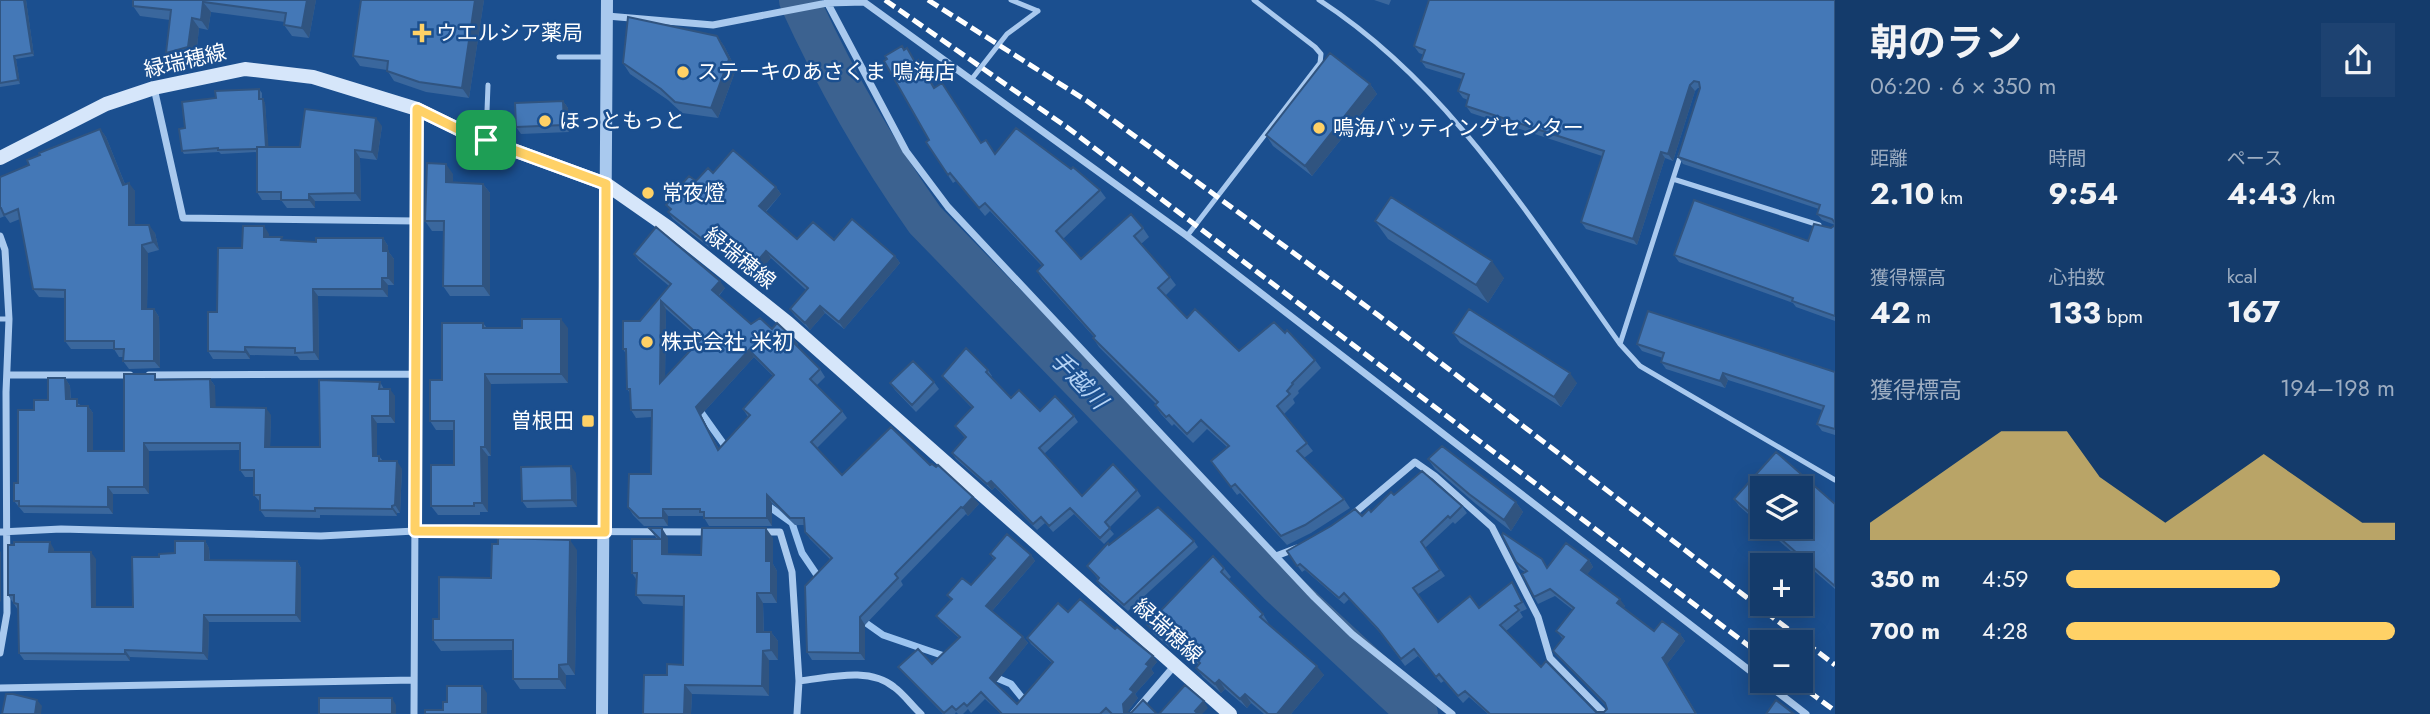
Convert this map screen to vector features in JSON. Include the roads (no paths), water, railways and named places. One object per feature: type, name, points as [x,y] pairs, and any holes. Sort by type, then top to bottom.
[{"type":"main road","name":"緑瑞穂線","points":[[0,158],[106,104],[154,88],[245,69],[313,77],[417,109],[486,140],[606,184],[669,228],[788,323],[1230,714]]},
{"type":"street","points":[[602,714],[607,0]]},
{"type":"street","points":[[607,16],[713,25],[825,2],[865,1],[1187,236],[1750,671]]},
{"type":"street","points":[[825,2],[906,151],[948,207],[1352,634],[1452,714]]},
{"type":"street","points":[[154,88],[183,218],[416,220]]},
{"type":"street","points":[[414,714],[417,109]]},
{"type":"street","points":[[0,236],[5,250],[4,319],[8,375],[3,532],[7,613],[0,653]]},
{"type":"street","points":[[8,375],[415,374]]},
{"type":"street","points":[[1344,520],[1415,462],[1435,476],[1492,527],[1538,617],[1550,658],[1605,714]]},
{"type":"street","points":[[3,532],[61,529],[321,536],[415,531],[714,532]]},
{"type":"street","points":[[754,532],[780,532],[792,572],[799,681],[797,714]]},
{"type":"street","points":[[1276,556],[1303,546]]},
{"type":"street","points":[[1133,714],[1175,665]]},
{"type":"street","points":[[799,681],[858,675],[880,677],[895,687],[921,714]]},
{"type":"street","points":[[0,688],[414,680]]},
{"type":"street","points":[[1778,693],[1806,714]]},
{"type":"street","points":[[1776,706],[1786,699]]},
{"type":"lane","points":[[971,80],[1007,34],[1038,10],[1011,0]]},
{"type":"lane","points":[[1187,236],[1320,63],[1321,54],[1315,47],[1254,0]]},
{"type":"lane","points":[[1319,0],[1409,71],[1487,159],[1620,344],[1640,366],[1835,480]]},
{"type":"lane","points":[[559,57],[607,57]]},
{"type":"lane","points":[[486,140],[488,85]]},
{"type":"lane","points":[[1620,344],[1685,142]]},
{"type":"lane","points":[[1673,178],[1822,226]]},
{"type":"waterway","name":"手越川","points":[[799,0],[857,113],[925,220],[1279,585],[1418,714]]},
{"type":"waterway","points":[[698,408],[728,450]]},
{"type":"waterway","points":[[767,505],[792,523],[802,553],[821,581]]},
{"type":"waterway","points":[[859,618],[883,635],[950,658]]},
{"type":"waterway","points":[[990,675],[1011,684],[1035,714]]},
{"type":"railway","points":[[885,0],[1068,128],[1750,647]]},
{"type":"railway","points":[[928,0],[1087,101],[1378,315],[1835,665]]},
{"type":"railway","points":[[1811,693],[1835,711]]},
{"type":"place","name":"ウエルシア薬局","points":[[422,33]]},
{"type":"place","name":"ステーキのあさくま 鳴海店","points":[[683,72]]},
{"type":"place","name":"ほっともっと","points":[[545,121]]},
{"type":"place","name":"鳴海バッティングセンター","points":[[1319,128]]},
{"type":"place","name":"常夜燈","points":[[648,193]]},
{"type":"place","name":"株式会社 米初","points":[[647,342]]},
{"type":"place","name":"曽根田","points":[[588,421]]}]
